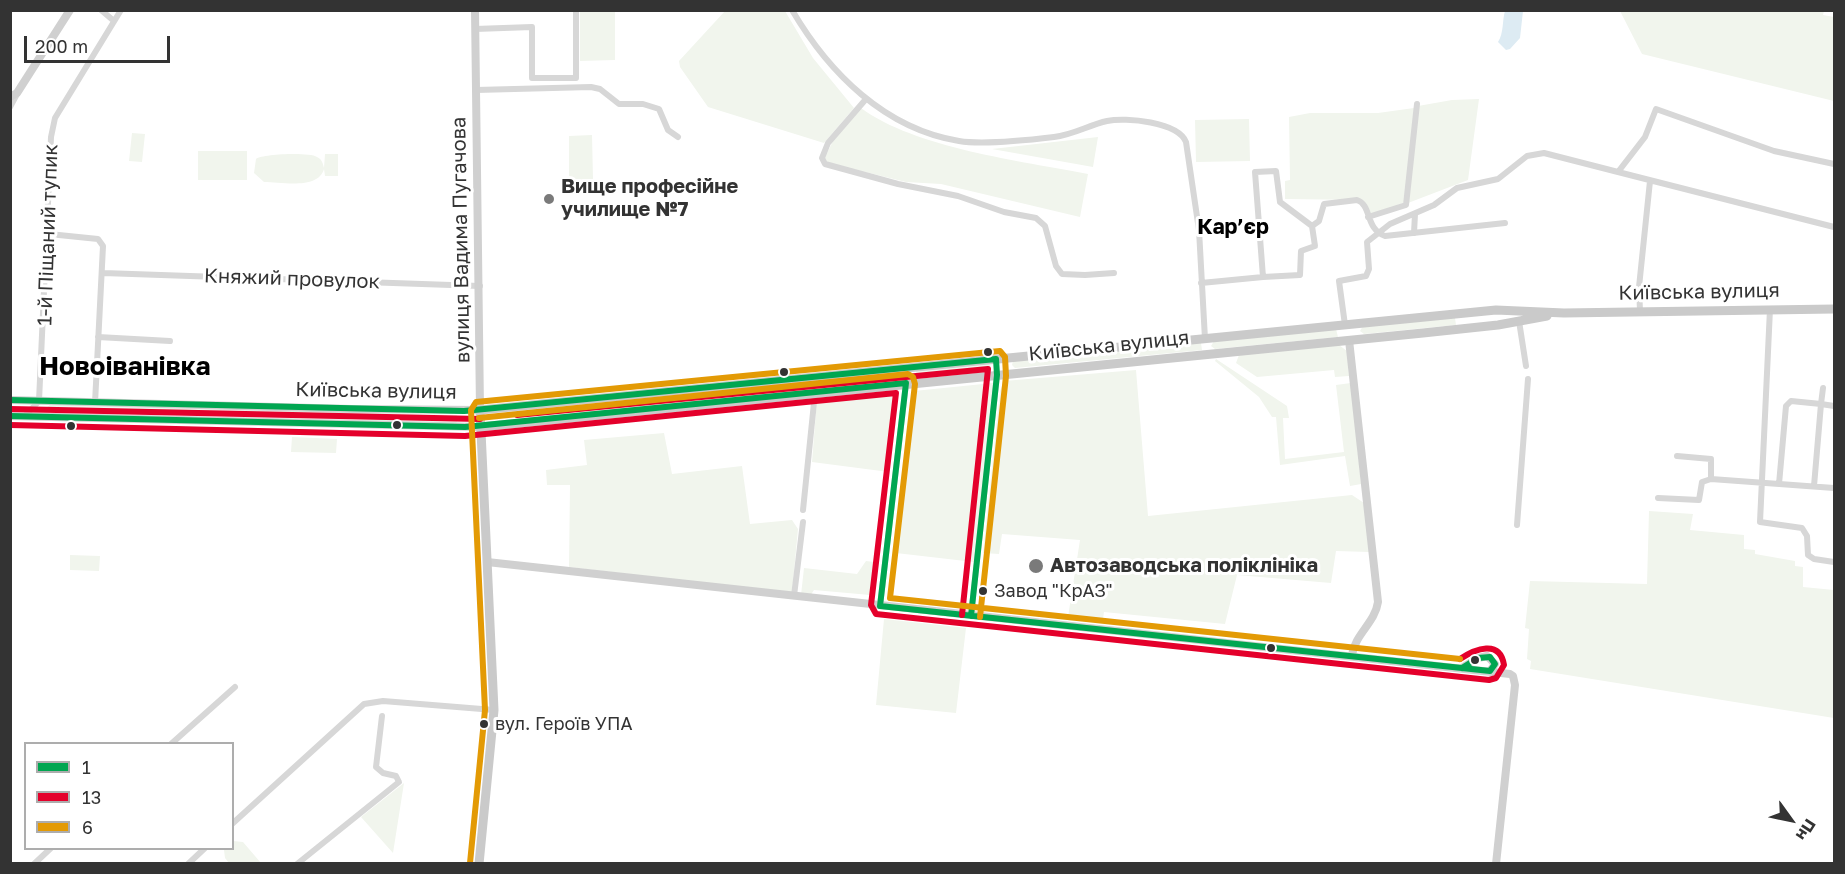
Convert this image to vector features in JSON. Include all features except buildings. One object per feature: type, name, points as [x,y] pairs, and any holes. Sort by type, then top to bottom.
[{"type":"main road","name":"Київська вулиця","points":[[480,410],[1496,310],[1564,313],[1834,309]]},
{"type":"main road","name":"Київська вулиця","points":[[480,427],[1349,340],[1519,321],[1564,313]]},
{"type":"main road","points":[[1346,325],[1349,340]]},
{"type":"main road","points":[[1205,339],[1207,354]]},
{"type":"main road","points":[[996,359],[997,375]]},
{"type":"main road","points":[[904,368],[906,383]]},
{"type":"main road","points":[[828,376],[829,392]]},
{"type":"main road","points":[[708,387],[709,403]]},
{"type":"main road","name":"вулиця Вадима Пугачова","points":[[479,864],[494,710],[480,410]]},
{"type":"street","points":[[10,106],[14,95],[70,10]]},
{"type":"street","points":[[101,10],[114,21]]},
{"type":"street","name":"1-й Піщаний тупик","points":[[39,401],[49,234],[51,137],[60,106],[121,10]]},
{"type":"street","name":"вулиця Вадима Пугачова","points":[[475,10],[480,410]]},
{"type":"street","points":[[475,28],[532,27],[532,78],[576,78],[576,10]]},
{"type":"street","points":[[792,10],[823,54],[866,99],[896,121],[961,142],[1054,137],[1085,130],[1107,121],[1120,120],[1150,123],[1177,131],[1186,142],[1199,230],[1205,339]]},
{"type":"street","points":[[476,90],[600,89],[619,104],[643,104],[659,110],[669,130],[678,137]]},
{"type":"street","points":[[866,99],[828,143],[822,159],[825,164],[897,184],[958,196],[1004,212],[1036,218],[1046,226],[1056,266],[1062,274],[1114,273]]},
{"type":"street","points":[[1368,217],[1406,205],[1417,104]]},
{"type":"street","points":[[1618,172],[1645,137],[1656,108],[1763,147],[1834,164]]},
{"type":"street","points":[[1346,325],[1339,281],[1366,276],[1369,269],[1366,242],[1378,232],[1434,205],[1457,188],[1498,178],[1515,163],[1533,153],[1544,153],[1650,182],[1834,227]]},
{"type":"street","points":[[1201,283],[1302,274],[1301,251],[1315,246],[1312,226],[1282,205],[1279,199],[1276,171],[1255,172],[1263,277]]},
{"type":"street","points":[[1640,311],[1639,287],[1650,182]]},
{"type":"street","points":[[1312,226],[1317,224],[1322,207],[1327,203],[1359,200],[1378,232],[1386,236],[1505,224]]},
{"type":"street","points":[[1414,233],[1415,214]]},
{"type":"street","points":[[49,234],[98,239],[104,246],[95,403]]},
{"type":"street","name":"Княжий провулок","points":[[104,273],[480,286]]},
{"type":"street","points":[[1770,309],[1760,522],[1802,528],[1807,536],[1808,555],[1814,559],[1834,561]]},
{"type":"street","points":[[1519,321],[1526,366]]},
{"type":"street","points":[[98,338],[170,341]]},
{"type":"street","points":[[1349,340],[1378,602],[1374,617],[1356,640],[1352,655]]},
{"type":"street","points":[[971,616],[997,375]]},
{"type":"street","points":[[1517,525],[1528,379]]},
{"type":"street","points":[[880,606],[906,383]]},
{"type":"street","points":[[1814,486],[1823,388]]},
{"type":"street","points":[[803,510],[815,393]]},
{"type":"street","name":"Київська вулиця","points":[[10,400],[480,410]]},
{"type":"street","points":[[25,400],[25,416]]},
{"type":"street","points":[[25,416],[39,401]]},
{"type":"street","points":[[39,401],[39,417]]},
{"type":"street","points":[[1779,484],[1786,405],[1791,401],[1834,406]]},
{"type":"street","name":"Київська вулиця","points":[[10,416],[480,427]]},
{"type":"street","points":[[1677,456],[1711,459],[1711,479]]},
{"type":"street","points":[[1658,498],[1699,500],[1702,483],[1711,479],[1834,488]]},
{"type":"street","points":[[794,597],[803,522]]},
{"type":"street","points":[[487,562],[794,597],[1352,655],[1500,672],[1514,676],[1515,685],[1496,864]]},
{"type":"street","points":[[1462,668],[1483,656],[1494,661],[1500,672]]},
{"type":"street","points":[[1490,671],[1494,666],[1494,661]]},
{"type":"street","points":[[173,742],[235,687]]},
{"type":"street","points":[[234,822],[364,704],[383,701],[494,710]]},
{"type":"street","points":[[297,864],[399,782],[396,776],[383,773],[376,767],[381,716]]},
{"type":"street","points":[[34,864],[50,850]]},
{"type":"street","points":[[188,864],[204,850]]},
{"type":"shaded area","points":[[580,11],[615,11],[615,60],[580,61]]},
{"type":"shaded area","points":[[725,11],[785,11],[813,58],[854,108],[824,143],[708,107],[680,67],[679,61]]},
{"type":"shaded area","points":[[1505,11],[1523,11],[1520,38],[1510,49],[1506,50],[1498,42]]},
{"type":"shaded area","points":[[1620,11],[1824,11],[1823,15],[1834,17],[1834,101],[1642,54]]},
{"type":"shaded area","points":[[1479,99],[1468,180],[1408,203],[1418,106],[1452,100]]},
{"type":"shaded area","points":[[861,108],[884,122],[939,143],[1001,158],[1088,174],[1080,217],[941,184],[906,182],[828,163],[824,159],[834,139]]},
{"type":"shaded area","points":[[1414,108],[1405,202],[1371,216],[1363,200],[1285,199],[1285,181],[1290,180],[1289,117],[1310,113],[1378,113]]},
{"type":"shaded area","points":[[1249,119],[1250,161],[1196,162],[1195,120]]},
{"type":"shaded area","points":[[132,133],[145,134],[142,162],[129,161]]},
{"type":"shaded area","points":[[592,135],[593,179],[569,180],[569,136]]},
{"type":"shaded area","points":[[1098,137],[1093,167],[992,149]]},
{"type":"shaded area","points":[[198,151],[247,151],[247,180],[198,180]]},
{"type":"shaded area","points":[[286,154],[312,155],[320,159],[324,168],[325,154],[338,154],[338,176],[325,176],[324,169],[315,180],[289,183],[264,182],[254,173],[256,159],[260,157]]},
{"type":"shaded area","points":[[1455,318],[1456,325],[1364,334],[1360,331],[1363,326]]},
{"type":"shaded area","points":[[1336,329],[1338,337],[1215,349],[1211,346],[1214,341]]},
{"type":"shaded area","points":[[1201,343],[1202,350],[1015,368],[1012,365],[1013,361]]},
{"type":"shaded area","points":[[1339,345],[1347,351],[1349,376],[1335,377],[1334,370],[1257,377],[1236,363],[1239,355]]},
{"type":"shaded area","points":[[1216,359],[1287,406],[1289,418],[1283,418],[1285,459],[1344,452],[1336,385],[1351,383],[1361,484],[1350,486],[1345,456],[1280,465],[1276,417],[1272,417],[1259,397],[1215,361]]},
{"type":"shaded area","points":[[988,363],[991,366],[989,372],[919,378],[916,374],[916,371]]},
{"type":"shaded area","points":[[1136,370],[1148,516],[1352,495],[1364,503],[1369,552],[1336,551],[1331,583],[1237,575],[1225,624],[1104,612],[1103,619],[1068,617],[1080,540],[1002,534],[999,554],[983,553],[1000,391],[1004,381]]},
{"type":"shaded area","points":[[897,372],[900,377],[897,381],[838,387],[835,383],[838,379]]},
{"type":"shaded area","points":[[821,380],[825,385],[822,389],[716,398],[713,394],[713,392]]},
{"type":"shaded area","points":[[993,383],[974,562],[896,553],[914,391]]},
{"type":"shaded area","points":[[703,392],[701,399],[515,417],[512,414],[512,411]]},
{"type":"shaded area","points":[[896,393],[889,472],[812,462],[817,399]]},
{"type":"shaded area","points":[[50,405],[457,415],[459,419],[456,423],[47,412],[44,409]]},
{"type":"shaded area","points":[[664,433],[672,474],[742,466],[750,524],[792,520],[798,529],[792,593],[569,567],[570,485],[547,485],[546,470],[587,465],[584,440]]},
{"type":"shaded area","points":[[292,437],[337,439],[336,453],[291,452]]},
{"type":"shaded area","points":[[1649,511],[1693,514],[1690,530],[1744,535],[1744,549],[1755,550],[1755,554],[1795,561],[1795,566],[1803,567],[1803,587],[1834,590],[1834,718],[1530,669],[1531,661],[1527,659],[1529,629],[1525,628],[1530,581],[1647,584]]},
{"type":"shaded area","points":[[70,555],[100,556],[99,571],[70,570]]},
{"type":"shaded area","points":[[866,561],[874,562],[870,595],[814,590],[810,596],[801,595],[804,568],[857,574]]},
{"type":"shaded area","points":[[884,619],[966,628],[956,713],[876,705]]},
{"type":"shaded area","points":[[404,783],[393,853],[361,817]]},
{"type":"shaded area","points":[[234,841],[243,842],[261,863],[229,863],[225,858],[224,850],[234,850]]},
{"type":"transit line","name":"6","points":[[470,863],[485,710],[471,410],[476,402],[1000,351],[1005,357],[1006,376],[980,617]]},
{"type":"transit line","name":"1","points":[[10,400],[464,411],[996,359],[997,375],[971,616]]},
{"type":"transit line","name":"13","points":[[517,415],[988,369],[962,615]]},
{"type":"transit line","name":"6","points":[[479,418],[908,374],[913,377],[915,384],[890,598],[1460,659]]},
{"type":"transit line","name":"1","points":[[10,416],[465,427],[906,383],[880,606],[1490,671],[1495,664],[1490,657],[1478,658],[1462,668]]},
{"type":"transit line","name":"13","points":[[10,425],[465,436],[896,393],[871,605],[876,614],[1489,680],[1496,678],[1504,665],[1498,652],[1486,648],[1460,659]]},
{"type":"transit line","name":"13","points":[[10,409],[480,419]]},
{"type":"place","name":"Вище професійне училище №7","points":[[549,199]]},
{"type":"place","name":"Автозаводська поліклініка","points":[[1036,566]]},
{"type":"place","name":"Завод \"КрАЗ\"","points":[[983,591]]},
{"type":"place","name":"вул. Героїв УПА","points":[[484,724]]},
{"type":"district","name":"Кар’єр","points":[[1233,227]]},
{"type":"district","name":"Новоіванівка","points":[[125,367]]}]
